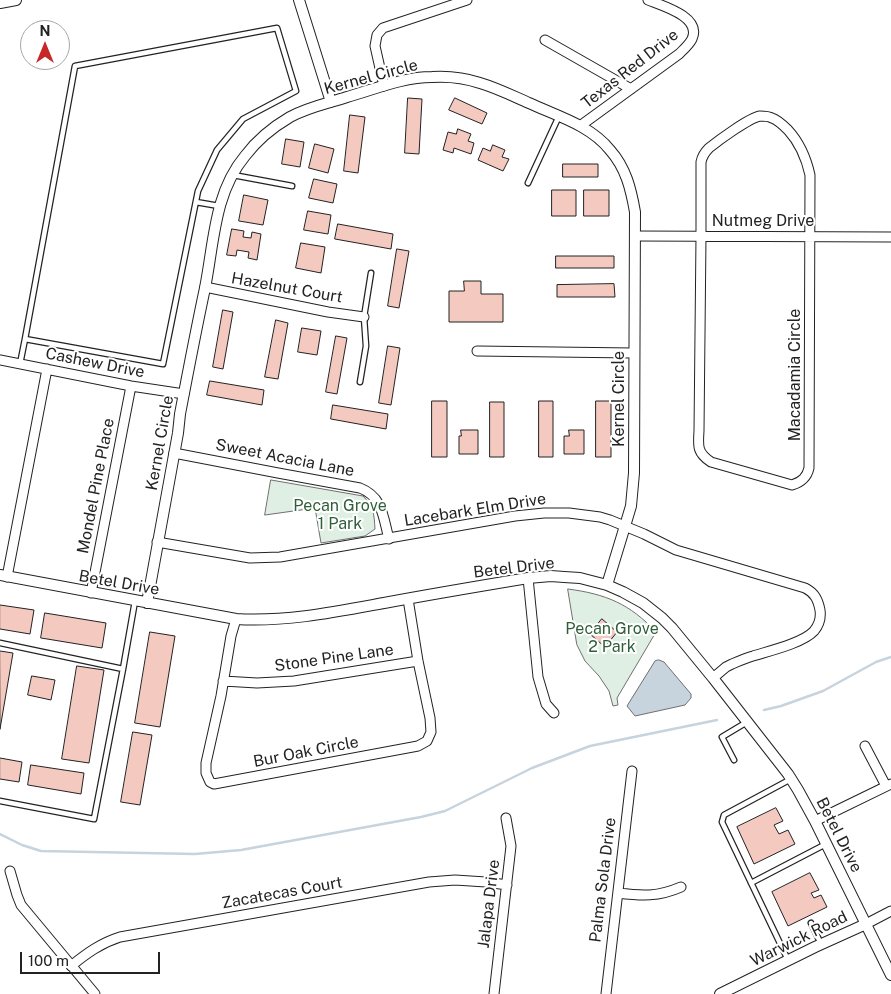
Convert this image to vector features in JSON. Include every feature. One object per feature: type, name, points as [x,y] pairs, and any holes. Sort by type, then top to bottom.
[{"type":"street","points":[[0,3],[16,0]]},
{"type":"street","points":[[299,0],[331,102]]},
{"type":"street","points":[[384,86],[375,46],[377,35],[383,28],[467,0]]},
{"type":"street","name":"Texas Red Drive","points":[[580,126],[679,54],[692,40],[694,31],[683,15],[648,0]]},
{"type":"street","points":[[545,40],[631,89]]},
{"type":"street","name":"Kernel Circle","points":[[147,603],[219,207],[226,186],[247,153],[266,133],[298,113],[384,86],[432,77],[458,78],[492,87],[580,126],[603,142],[620,163],[629,181],[635,212],[634,473],[631,506],[607,585]]},
{"type":"street","name":"Macadamia Circle","points":[[760,116],[774,118],[797,139],[808,164],[810,175],[810,468],[802,481],[792,485],[711,462],[704,458],[699,449],[701,236],[702,157],[708,149],[752,119],[760,116]]},
{"type":"street","name":"Nutmeg Drive","points":[[635,236],[891,237]]},
{"type":"street","name":"Hazelnut Court","points":[[205,287],[328,312],[364,317]]},
{"type":"street","points":[[477,350],[633,352]]},
{"type":"street","name":"Cashew Drive","points":[[0,360],[131,386],[184,394]]},
{"type":"street","points":[[3,576],[46,369]]},
{"type":"street","name":"Mondel Pine Place","points":[[91,593],[131,386]]},
{"type":"street","name":"Sweet Acacia Lane","points":[[174,453],[360,488],[371,493],[376,498],[389,539]]},
{"type":"street","name":"Lacebark Elm Drive","points":[[157,542],[231,556],[250,558],[280,557],[515,516],[569,513],[600,517],[625,526],[676,550],[806,588],[815,595],[818,601],[820,618],[809,635],[790,644],[732,664],[713,678]]},
{"type":"street","name":"Betel Drive","points":[[3,576],[236,619],[290,619],[528,578],[551,576],[580,578],[607,585],[623,592],[643,603],[672,628],[748,722],[791,779],[816,821],[891,975]]},
{"type":"street","points":[[528,578],[538,677],[546,704],[554,713]]},
{"type":"street","name":"Bur Oak Circle","points":[[236,619],[230,636],[206,763],[206,773],[210,782],[214,784],[418,746],[427,741],[431,732],[430,718],[408,599]]},
{"type":"street","name":"Stone Pine Lane","points":[[223,681],[258,683],[294,681],[418,661]]},
{"type":"street","points":[[816,821],[889,785],[865,746]]},
{"type":"street","name":"Palma Sola Drive","points":[[606,994],[632,770]]},
{"type":"street","name":"Jalapa Drive","points":[[494,994],[512,846],[506,818]]},
{"type":"street","points":[[10,871],[21,905],[95,994]]},
{"type":"street","name":"Zacatecas Court","points":[[71,966],[96,947],[108,941],[129,936],[429,882],[455,880],[507,885]]},
{"type":"street","points":[[618,893],[651,896],[663,894],[681,887]]},
{"type":"street","name":"Warwick Road","points":[[720,994],[891,911]]},
{"type":"lane","points":[[20,364],[75,66],[277,28],[296,91],[243,119],[217,150],[198,191],[163,364],[25,339]]},
{"type":"lane","points":[[528,183],[558,116]]},
{"type":"lane","points":[[232,175],[292,186]]},
{"type":"lane","points":[[196,202],[219,207]]},
{"type":"lane","points":[[360,382],[366,346],[364,317],[371,273]]},
{"type":"lane","points":[[0,801],[94,819],[135,601]]},
{"type":"lane","points":[[0,643],[123,669]]},
{"type":"lane","points":[[734,760],[722,737],[748,722]]},
{"type":"lane","points":[[788,960],[722,822],[724,815],[791,779]]},
{"type":"lane","points":[[752,883],[827,844]]},
{"type":"lane","points":[[811,923],[821,944]]},
{"type":"green space","name":"Pecan Grove 1 Park","points":[[271,480],[363,496],[373,511],[375,529],[365,536],[321,543],[315,508],[265,515]]},
{"type":"green space","name":"Pecan Grove 2 Park","points":[[568,589],[606,597],[627,607],[656,632],[617,698],[618,705],[613,706],[609,691],[599,676],[585,661],[577,645]]},
{"type":"shaded area","points":[[655,661],[664,662],[691,694],[691,698],[685,705],[635,716],[627,706]]},
{"type":"building","points":[[408,98],[422,99],[419,154],[405,153]]},
{"type":"building","points":[[455,98],[487,113],[482,124],[449,110]]},
{"type":"building","points":[[350,115],[365,117],[358,173],[344,171]]},
{"type":"building","points":[[458,129],[471,134],[468,141],[474,143],[471,154],[454,148],[453,153],[443,150],[448,132],[456,134]]},
{"type":"building","points":[[286,139],[304,142],[300,167],[282,164]]},
{"type":"building","points":[[315,144],[334,149],[328,173],[309,168]]},
{"type":"building","points":[[493,145],[505,150],[502,157],[509,159],[503,171],[478,160],[483,148],[490,151]]},
{"type":"building","points":[[563,164],[598,164],[598,177],[563,177]]},
{"type":"building","points":[[314,179],[337,184],[333,203],[309,198]]},
{"type":"building","points":[[552,190],[576,190],[576,216],[552,216]]},
{"type":"building","points":[[584,190],[609,190],[609,216],[584,216]]},
{"type":"building","points":[[244,195],[268,200],[263,225],[239,221]]},
{"type":"building","points":[[308,211],[331,215],[328,234],[304,230]]},
{"type":"building","points":[[338,224],[393,234],[391,249],[335,239]]},
{"type":"building","points":[[232,229],[244,231],[243,237],[251,238],[252,232],[261,234],[257,260],[248,258],[249,252],[237,250],[236,256],[227,255]]},
{"type":"building","points":[[301,243],[325,247],[321,273],[296,268]]},
{"type":"building","points":[[397,249],[409,251],[399,308],[388,306]]},
{"type":"building","points":[[556,256],[614,256],[614,268],[556,268]]},
{"type":"building","points":[[464,281],[481,281],[481,294],[503,294],[503,322],[449,322],[449,291],[464,291]]},
{"type":"building","points":[[614,284],[615,297],[557,297],[557,285]]},
{"type":"building","points":[[223,310],[233,312],[223,369],[213,367]]},
{"type":"building","points":[[276,320],[288,323],[278,379],[265,377]]},
{"type":"building","points":[[302,328],[321,331],[317,355],[298,352]]},
{"type":"building","points":[[336,336],[347,338],[337,394],[326,392]]},
{"type":"building","points":[[388,346],[400,348],[391,405],[379,403]]},
{"type":"building","points":[[210,381],[264,390],[262,405],[207,395]]},
{"type":"building","points":[[432,401],[447,401],[447,457],[432,457]]},
{"type":"building","points":[[539,401],[553,401],[553,457],[539,457]]},
{"type":"building","points":[[596,401],[611,401],[611,457],[596,457]]},
{"type":"building","points":[[490,402],[504,402],[504,457],[490,457]]},
{"type":"building","points":[[333,405],[388,414],[386,429],[331,419]]},
{"type":"building","points":[[461,430],[478,430],[478,454],[459,454]]},
{"type":"building","points":[[569,430],[584,430],[584,454],[564,454],[564,436],[569,436]]},
{"type":"building","points":[[0,605],[34,610],[30,634],[0,629]]},
{"type":"building","points":[[45,613],[106,623],[102,648],[41,638]]},
{"type":"building","points":[[602,619],[617,632],[605,647],[590,634]]},
{"type":"building","points":[[150,632],[175,636],[160,727],[135,723]]},
{"type":"building","points":[[0,651],[13,653],[0,729]]},
{"type":"building","points":[[77,666],[104,670],[89,763],[62,759]]},
{"type":"building","points":[[32,676],[55,680],[51,700],[28,695]]},
{"type":"building","points":[[133,732],[152,735],[140,805],[121,802]]},
{"type":"building","points":[[0,758],[22,762],[19,782],[0,779]]},
{"type":"building","points":[[31,765],[84,773],[81,794],[28,785]]},
{"type":"building","points":[[776,808],[783,821],[774,825],[779,834],[788,830],[795,844],[754,864],[737,827]]},
{"type":"building","points":[[810,873],[819,890],[811,893],[814,898],[821,895],[827,907],[788,926],[772,892]]},
{"type":"waterway","points":[[764,710],[823,691],[876,662],[891,657]]},
{"type":"waterway","points":[[0,834],[22,845],[41,851],[195,854],[241,850],[445,811],[532,768],[590,746],[717,720]]}]
